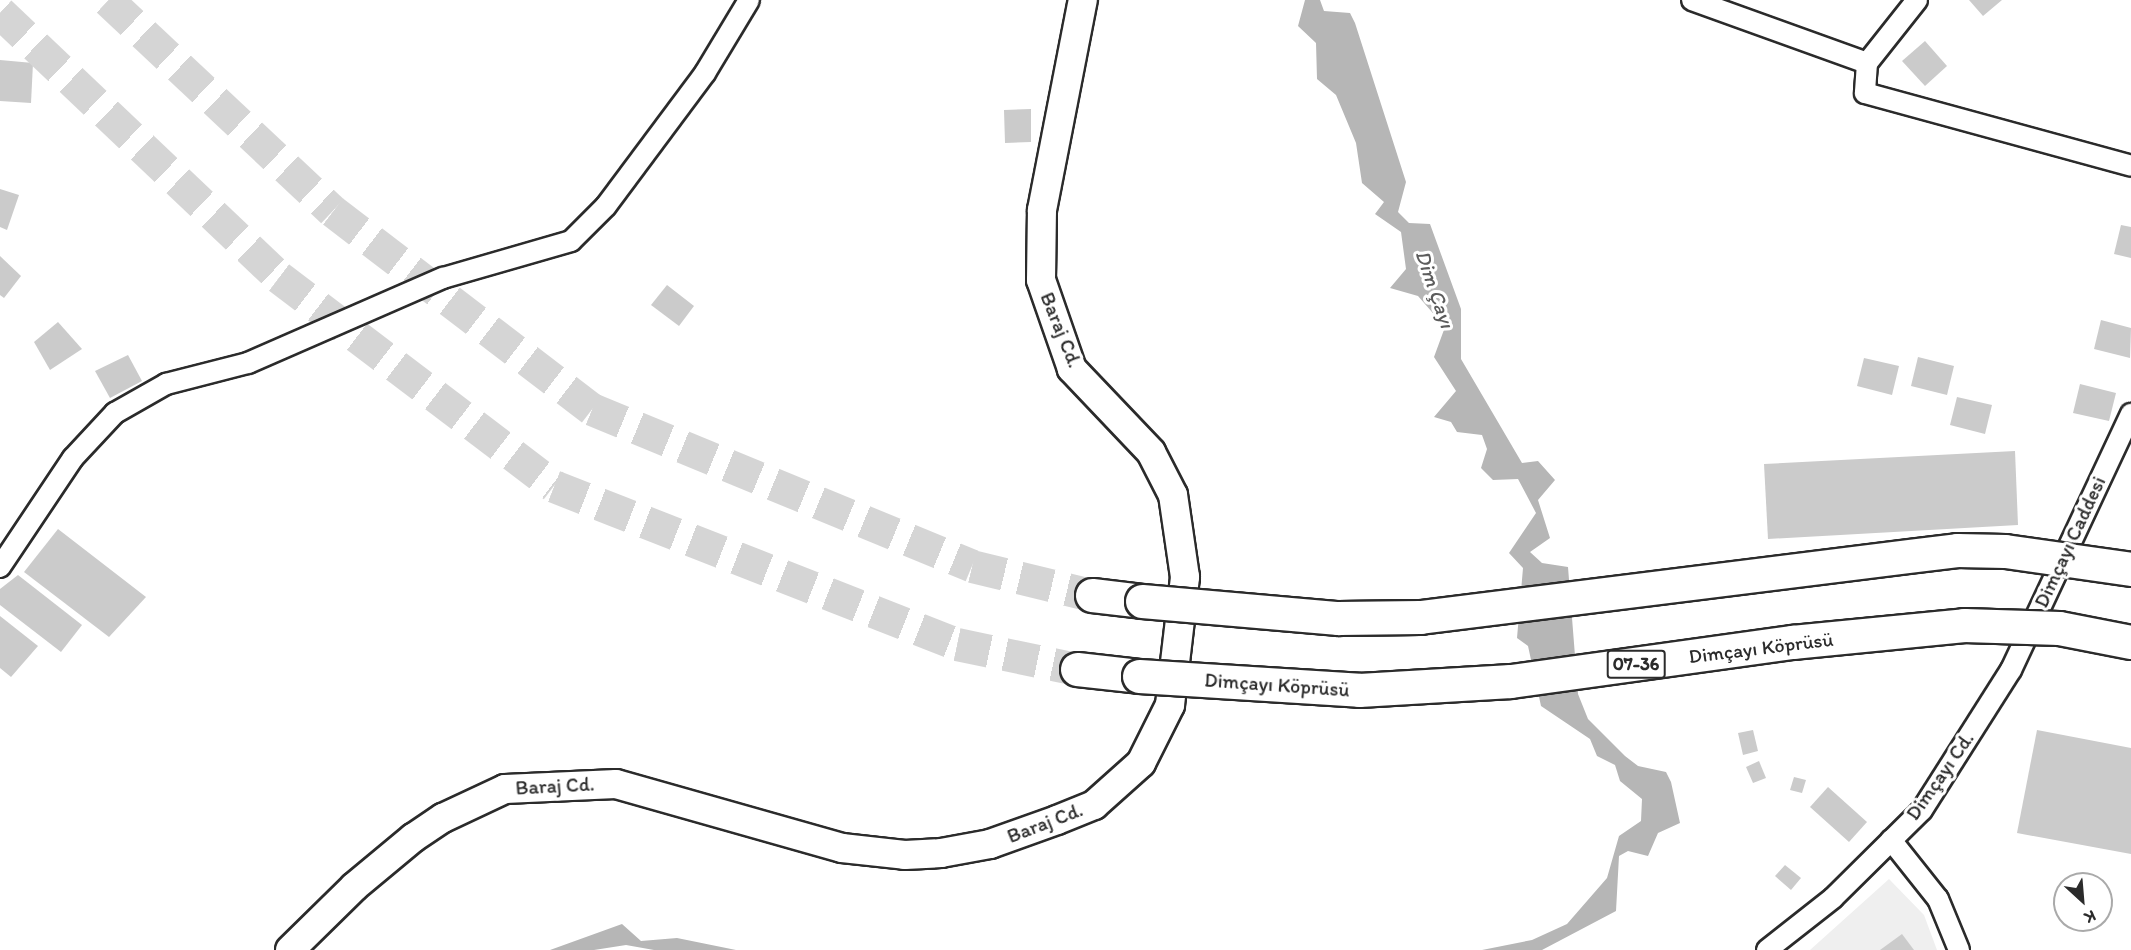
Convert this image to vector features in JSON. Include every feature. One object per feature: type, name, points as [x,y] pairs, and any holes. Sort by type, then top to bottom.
[{"type":"highway","points":[[1092,595],[1338,618],[1420,617],[1957,550],[2016,552],[2131,569]]},
{"type":"highway","name":"Dimçayı Köprüsü","points":[[1077,669],[1139,676],[1359,690],[1488,683],[1792,642],[1964,625],[2059,628],[2131,642]]},
{"type":"street","points":[[0,567],[73,458],[115,413],[166,384],[248,363],[443,278],[571,241],[606,206],[705,74],[748,0]]},
{"type":"street","name":"Baraj Cd.","points":[[290,950],[354,887],[413,838],[443,818],[505,789],[616,784],[842,848],[905,855],[941,853],[990,844],[1057,820],[1094,805],[1141,763],[1170,705],[1185,577],[1173,495],[1151,452],[1072,369],[1041,280],[1042,210],[1083,0]]},
{"type":"street","points":[[1692,0],[1867,63]]},
{"type":"street","points":[[1917,0],[1867,63],[1865,93],[2131,166]]},
{"type":"street","name":"Dimçayı Caddesi","points":[[2010,670],[2131,414]]},
{"type":"street","name":"Dimçayı Cd.","points":[[1767,950],[1833,898],[1922,810],[2010,670]]},
{"type":"street","points":[[1891,840],[1938,899],[1959,950]]},
{"type":"shaded area","points":[[1889,879],[1924,915],[1937,950],[1810,950]]},
{"type":"water","name":"Dim Çayı","points":[[1305,0],[1320,0],[1324,11],[1350,13],[1406,182],[1398,212],[1409,223],[1430,224],[1461,309],[1461,359],[1522,463],[1538,461],[1555,480],[1538,500],[1550,538],[1530,552],[1542,563],[1568,567],[1578,694],[1588,719],[1638,766],[1666,772],[1671,782],[1680,823],[1658,833],[1648,856],[1628,851],[1619,856],[1616,911],[1542,950],[1482,950],[1532,940],[1567,924],[1607,878],[1619,836],[1641,821],[1642,799],[1620,781],[1615,765],[1597,756],[1590,739],[1541,706],[1528,646],[1517,638],[1523,568],[1509,553],[1536,513],[1518,479],[1493,480],[1481,468],[1487,449],[1482,435],[1457,432],[1451,422],[1434,417],[1456,391],[1434,357],[1445,327],[1418,296],[1390,288],[1406,269],[1401,232],[1375,214],[1384,202],[1362,183],[1356,143],[1336,95],[1317,79],[1316,43],[1298,26]]},
{"type":"water","points":[[622,924],[641,941],[677,938],[736,950],[654,950],[626,945],[594,950],[550,950]]},
{"type":"building","points":[[1969,0],[2002,0],[1983,16]]},
{"type":"building","points":[[1925,41],[1947,66],[1925,86],[1902,61]]},
{"type":"building","points":[[0,60],[33,63],[31,103],[0,101]]},
{"type":"building","points":[[1031,109],[1031,142],[1005,143],[1004,110]]},
{"type":"building","points":[[0,189],[19,195],[7,230],[0,227]]},
{"type":"building","points":[[2121,225],[2131,227],[2131,258],[2114,254]]},
{"type":"building","points":[[0,256],[21,276],[4,298],[0,295]]},
{"type":"building","points":[[667,285],[694,306],[679,326],[651,305]]},
{"type":"building","points":[[2101,320],[2131,328],[2130,358],[2094,349]]},
{"type":"building","points":[[58,322],[82,349],[50,370],[34,342]]},
{"type":"building","points":[[128,355],[142,381],[110,398],[95,371]]},
{"type":"building","points":[[1918,357],[1954,366],[1947,395],[1911,386]]},
{"type":"building","points":[[1864,358],[1899,366],[1892,395],[1857,386]]},
{"type":"building","points":[[2080,384],[2116,393],[2109,421],[2073,413]]},
{"type":"building","points":[[1957,397],[1992,405],[1985,434],[1950,425]]},
{"type":"building","points":[[2015,451],[2018,525],[1768,539],[1764,464]]},
{"type":"building","points":[[58,529],[146,597],[109,637],[24,572]]},
{"type":"building","points":[[18,575],[82,625],[61,652],[0,605],[0,589]]},
{"type":"building","points":[[0,616],[38,646],[11,677],[0,668]]},
{"type":"building","points":[[1753,730],[1758,751],[1743,755],[1738,733]]},
{"type":"building","points":[[2037,730],[2131,748],[2131,854],[2017,833]]},
{"type":"building","points":[[1759,761],[1766,778],[1753,783],[1746,767]]},
{"type":"building","points":[[1794,777],[1806,780],[1802,793],[1790,790]]},
{"type":"building","points":[[1828,787],[1867,822],[1849,842],[1810,807]]},
{"type":"building","points":[[1785,865],[1801,878],[1791,890],[1775,876]]},
{"type":"building","points":[[1902,934],[1914,950],[1880,950]]},
{"type":"tunnel","points":[[108,0],[333,211],[592,409],[972,566],[1092,595]]},
{"type":"tunnel","points":[[0,12],[279,277],[554,486],[957,644],[1077,669]]}]
